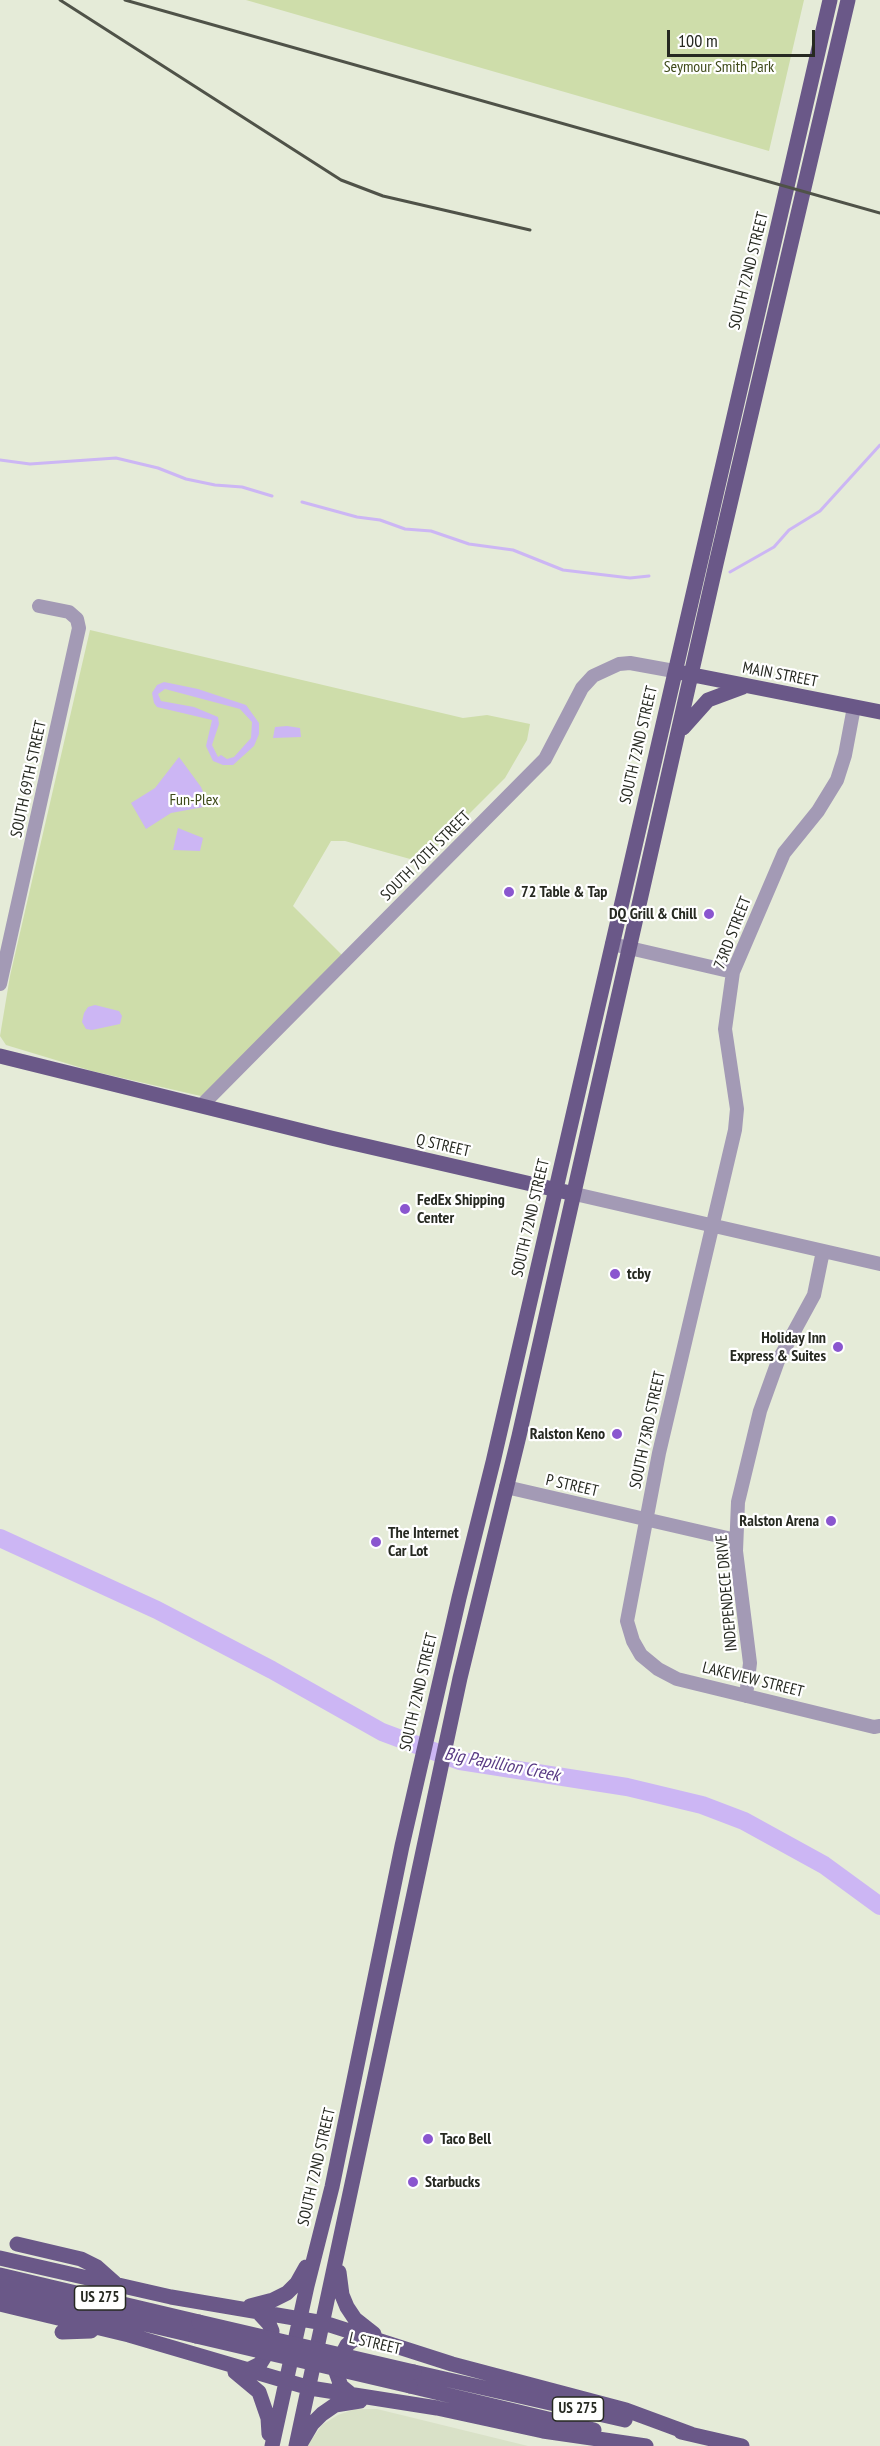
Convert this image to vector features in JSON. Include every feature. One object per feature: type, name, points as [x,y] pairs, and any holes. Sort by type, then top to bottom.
[{"type":"main road","name":"SOUTH 72ND STREET","points":[[270,2446],[322,2228],[435,1702],[508,1399],[830,0]]},
{"type":"main road","points":[[298,2446],[453,1710],[575,1194],[758,381],[848,0]]},
{"type":"main road","name":"MAIN STREET","points":[[674,671],[743,687],[880,712]]},
{"type":"main road","points":[[679,733],[708,700],[743,687]]},
{"type":"main road","name":"Q STREET","points":[[0,1056],[203,1104],[331,1138],[575,1194]]},
{"type":"main road","points":[[506,1487],[501,1476],[512,1420],[508,1399]]},
{"type":"main road","points":[[232,2307],[260,2305],[286,2293],[303,2272],[322,2228]]},
{"type":"main road","points":[[342,2232],[339,2281],[347,2307],[367,2330],[389,2344]]},
{"type":"main road","points":[[18,2244],[81,2259],[97,2267],[117,2285]]},
{"type":"main road","points":[[0,2258],[117,2285],[324,2323],[452,2364],[626,2410],[691,2434]]},
{"type":"main road","name":"L STREET","points":[[0,2275],[198,2329]]},
{"type":"main road","name":"L STREET","points":[[0,2290],[198,2329],[412,2379],[661,2446]]},
{"type":"main road","points":[[0,2304],[106,2330],[310,2388],[468,2414],[543,2431],[646,2446]]},
{"type":"main road","points":[[246,2371],[261,2364],[270,2348],[269,2324],[257,2311]]},
{"type":"main road","points":[[62,2332],[106,2330]]},
{"type":"main road","points":[[353,2396],[341,2386],[336,2372],[337,2364],[347,2345],[353,2340],[369,2337]]},
{"type":"main road","points":[[220,2363],[239,2374],[259,2392],[268,2418],[270,2446]]},
{"type":"main road","name":"L STREET","points":[[412,2379],[742,2446]]},
{"type":"main road","points":[[298,2446],[312,2424],[335,2405],[347,2401],[376,2400]]},
{"type":"street","name":"SOUTH 69TH STREET","points":[[0,984],[78,622],[69,612],[39,606]]},
{"type":"street","name":"SOUTH 70TH STREET","points":[[203,1104],[545,759],[582,688],[593,676],[619,664],[630,663],[674,671]]},
{"type":"street","name":"73RD STREET","points":[[712,1227],[736,1120],[733,1073],[725,1029],[733,972],[784,853],[818,811],[837,780],[845,755],[854,707]]},
{"type":"street","points":[[612,944],[733,972]]},
{"type":"street","name":"Q STREET","points":[[575,1194],[880,1264]]},
{"type":"street","name":"SOUTH 73RD STREET","points":[[633,1641],[627,1621],[646,1521],[682,1347],[712,1227]]},
{"type":"street","name":"INDEPENDECE DRIVE","points":[[746,1696],[750,1663],[741,1604],[736,1540],[738,1502],[760,1411],[778,1361],[813,1295],[823,1251]]},
{"type":"street","name":"P STREET","points":[[506,1487],[736,1540]]},
{"type":"street","name":"LAKEVIEW STREET","points":[[633,1641],[641,1654],[658,1670],[677,1678],[874,1727],[880,1726]]},
{"type":"shaded area","points":[[164,682],[198,689],[246,705],[259,723],[259,734],[254,746],[233,765],[223,765],[213,761],[206,746],[212,720],[157,707],[152,693],[157,685]],"holes":[[[165,689],[240,709],[252,722],[251,738],[234,757],[227,759],[221,755],[218,757],[212,745],[219,724],[218,717],[194,707],[161,701],[158,694]]]},
{"type":"shaded area","points":[[275,727],[300,728],[301,737],[273,738]]},
{"type":"shaded area","points":[[179,757],[201,787],[209,806],[171,813],[146,829],[131,803],[155,788]]},
{"type":"shaded area","points":[[178,828],[203,838],[200,851],[173,850]]},
{"type":"shaded area","points":[[95,1005],[119,1011],[122,1016],[120,1024],[92,1030],[86,1029],[82,1022],[84,1013],[88,1007]]},
{"type":"shaded area","points":[[355,2409],[377,2409],[528,2446],[307,2446],[322,2425],[338,2415]]},
{"type":"green space","name":"Seymour Smith Park","points":[[246,0],[804,0],[769,151]]},
{"type":"green space","name":"Fun-Plex","points":[[90,630],[463,718],[487,715],[530,724],[527,740],[505,778],[421,862],[345,841],[331,841],[293,906],[343,956],[205,1097],[92,1071],[6,1045],[0,1036],[10,976]]},
{"type":"waterway","points":[[730,572],[774,547],[789,530],[820,511],[880,445]]},
{"type":"waterway","points":[[0,460],[30,464],[116,458],[158,468],[186,479],[215,485],[242,487],[272,496]]},
{"type":"waterway","points":[[302,502],[357,517],[380,520],[405,529],[431,531],[469,544],[513,550],[563,570],[630,578],[649,576]]},
{"type":"waterway","name":"Big Papillion Creek","points":[[0,1538],[157,1610],[272,1670],[382,1732],[460,1761],[627,1787],[702,1805],[744,1821],[824,1865],[880,1906]]},
{"type":"railway","points":[[60,0],[341,180],[383,196],[530,230]]},
{"type":"railway","points":[[125,0],[880,213]]},
{"type":"place","name":"72 Table & Tap","points":[[509,892]]},
{"type":"place","name":"DQ Grill & Chill","points":[[709,914]]},
{"type":"place","name":"FedEx Shipping Center","points":[[405,1209]]},
{"type":"place","name":"tcby","points":[[615,1274]]},
{"type":"place","name":"Holiday Inn Express & Suites","points":[[838,1347]]},
{"type":"place","name":"Ralston Keno","points":[[617,1434]]},
{"type":"place","name":"Ralston Arena","points":[[831,1521]]},
{"type":"place","name":"The Internet Car Lot","points":[[376,1542]]},
{"type":"place","name":"Taco Bell","points":[[428,2139]]},
{"type":"place","name":"Starbucks","points":[[413,2182]]}]
